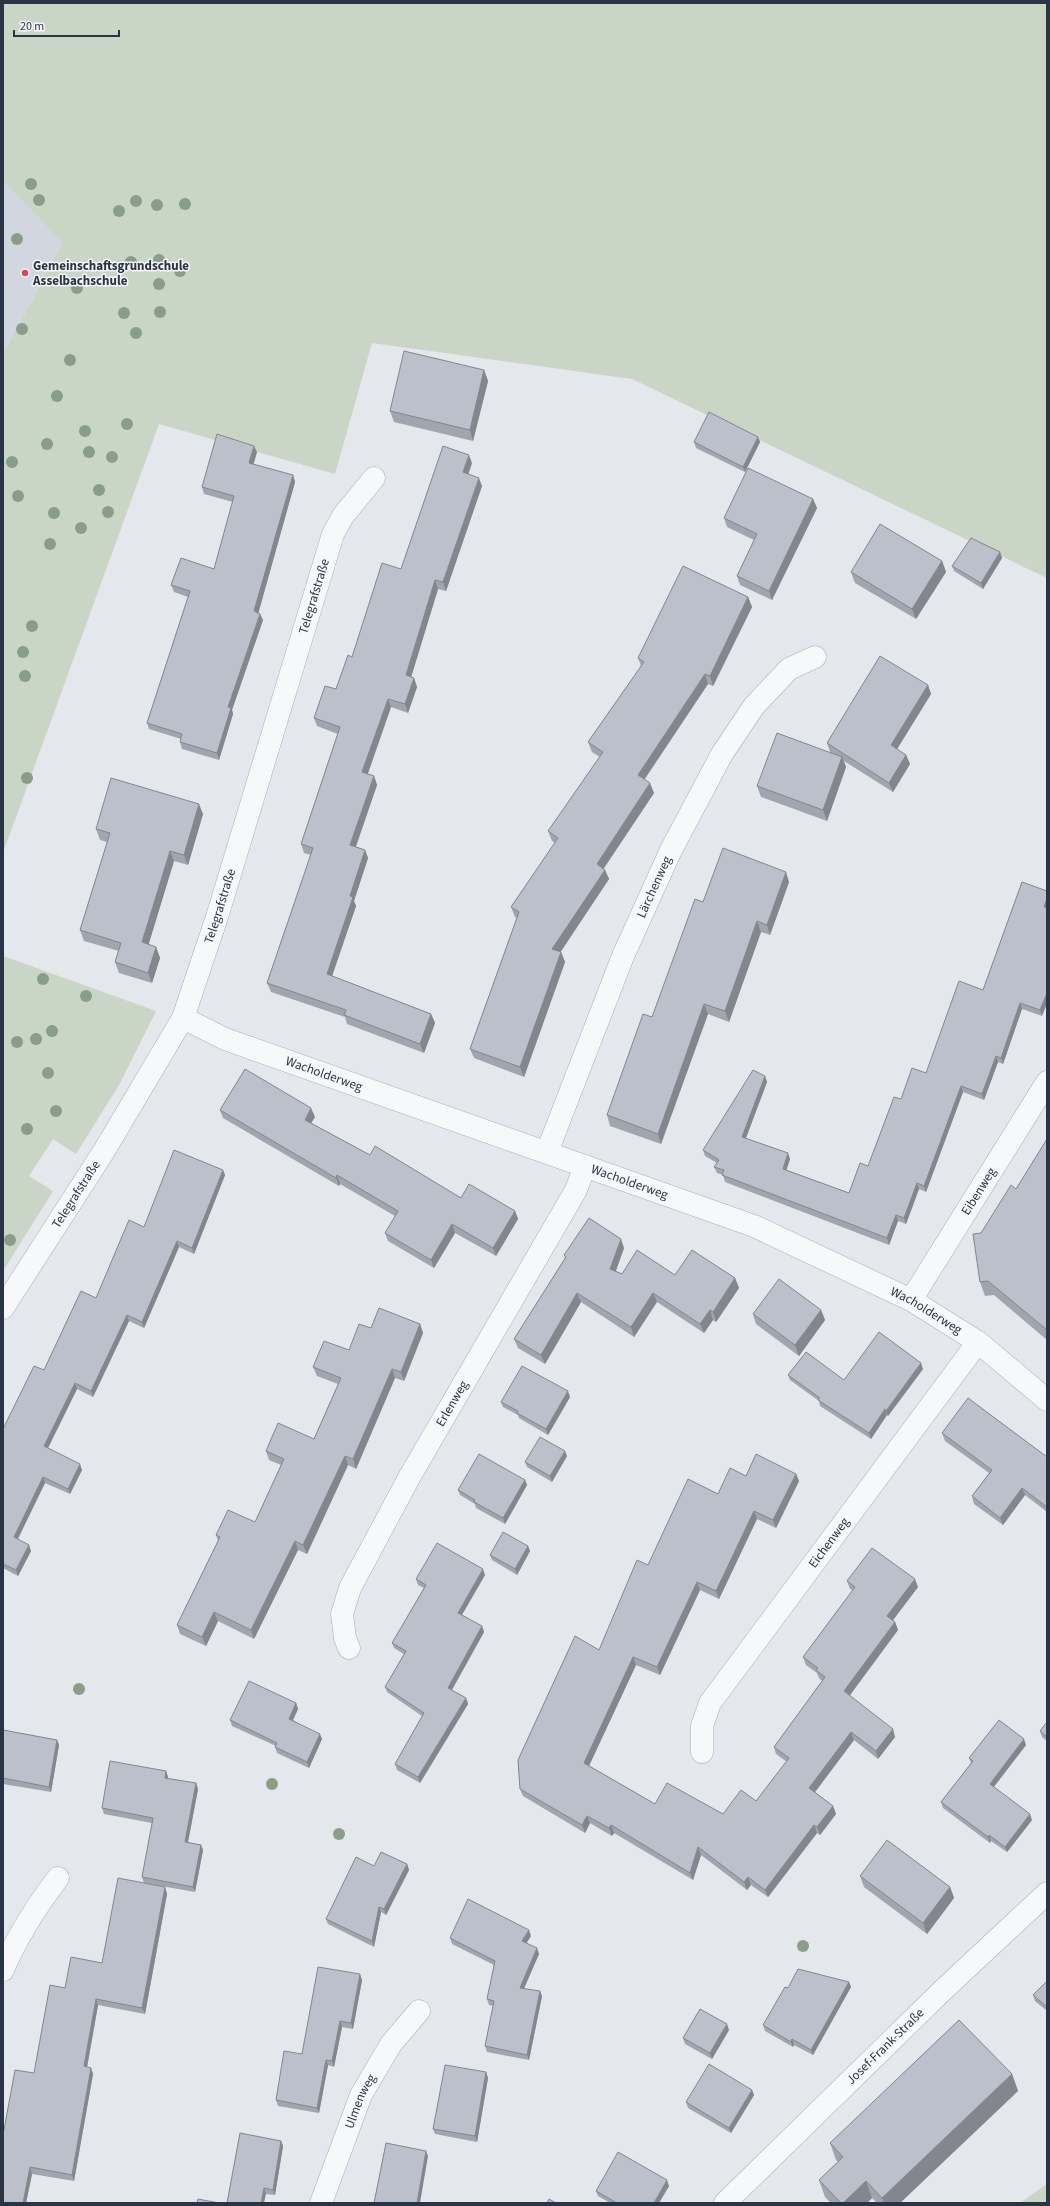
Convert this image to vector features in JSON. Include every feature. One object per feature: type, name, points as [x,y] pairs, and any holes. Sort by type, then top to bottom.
[{"type":"street","name":"Telegrafstraße","points":[[3,1308],[104,1151],[183,1018],[217,917],[333,534],[343,516],[374,478]]},
{"type":"street","name":"Lärchenweg","points":[[547,1152],[623,956],[671,850],[722,754],[754,706],[789,669],[815,657]]},
{"type":"street","name":"Wacholderweg","points":[[183,1018],[225,1039],[754,1226],[911,1300],[978,1342],[1047,1400]]},
{"type":"street","name":"Eibenweg","points":[[911,1300],[1047,1082]]},
{"type":"street","name":"Erlenweg","points":[[348,1648],[342,1614],[350,1588],[410,1476],[576,1190],[585,1166]]},
{"type":"street","name":"Eichenweg","points":[[702,1752],[702,1726],[710,1702],[978,1342]]},
{"type":"street","points":[[3,1970],[15,1941],[36,1908],[58,1878]]},
{"type":"street","name":"Josef-Frank-Straße","points":[[725,2203],[942,1991],[1047,1893]]},
{"type":"street","name":"Ulmenweg","points":[[321,2203],[361,2094],[391,2044],[419,2010]]},
{"type":"shaded area","name":"Gemeinschaftsgrundschule Asselbachschule","points":[[3,181],[63,243],[3,354]]},
{"type":"green space","points":[[3,3],[1047,3],[1047,578],[632,379],[372,343],[335,474],[159,424],[3,853],[3,354],[63,243],[3,181]]},
{"type":"green space","points":[[3,956],[156,1011],[119,1085],[76,1154],[53,1139],[29,1176],[53,1191],[3,1271]]},
{"type":"green space","points":[[1047,2184],[1047,2203],[1020,2203]]},
{"type":"building","points":[[404,351],[484,370],[470,430],[390,411]]},
{"type":"building","points":[[709,412],[758,437],[743,467],[694,442]]},
{"type":"building","points":[[217,434],[254,446],[249,463],[293,475],[254,611],[260,614],[228,707],[231,708],[217,753],[180,742],[182,734],[147,723],[190,591],[171,585],[181,558],[214,569],[234,496],[202,487]]},
{"type":"building","points":[[443,446],[469,455],[463,472],[479,478],[443,582],[435,580],[406,675],[414,678],[405,704],[388,699],[362,772],[374,776],[350,845],[365,850],[350,896],[353,897],[327,974],[431,1014],[420,1044],[344,1015],[346,1010],[267,983],[313,848],[301,844],[340,727],[314,718],[325,686],[336,689],[348,655],[352,657],[382,563],[401,569]]},
{"type":"building","points":[[748,468],[813,499],[769,591],[737,576],[757,534],[724,518]]},
{"type":"building","points":[[880,524],[942,561],[912,609],[851,572]]},
{"type":"building","points":[[971,538],[1000,552],[981,583],[952,566]]},
{"type":"building","points":[[683,566],[748,597],[710,676],[705,674],[638,775],[650,783],[597,864],[605,870],[552,949],[561,952],[520,1067],[470,1049],[519,912],[511,907],[558,838],[548,831],[603,752],[588,742],[644,662],[638,658]]},
{"type":"building","points":[[880,656],[928,685],[891,745],[906,755],[889,783],[827,743]]},
{"type":"building","points":[[777,733],[842,757],[823,810],[757,786]]},
{"type":"building","points":[[111,778],[199,804],[184,855],[170,851],[142,942],[156,947],[148,973],[115,962],[121,943],[80,930],[110,833],[96,829]]},
{"type":"building","points":[[723,848],[786,872],[767,925],[757,921],[725,1011],[704,1004],[658,1134],[607,1115],[643,1014],[652,1017],[695,899],[703,902]]},
{"type":"building","points":[[1022,882],[1047,891],[1047,898],[1044,907],[1047,908],[1047,993],[1040,1010],[1020,1003],[1001,1058],[996,1056],[982,1094],[961,1086],[924,1186],[917,1183],[904,1218],[896,1215],[887,1238],[722,1175],[724,1170],[714,1167],[719,1160],[703,1150],[753,1070],[765,1076],[742,1137],[788,1153],[783,1169],[849,1193],[860,1163],[868,1166],[894,1097],[901,1099],[912,1068],[926,1073],[959,981],[983,990]]},
{"type":"building","points":[[245,1069],[311,1108],[305,1120],[370,1155],[375,1146],[461,1198],[469,1184],[515,1211],[493,1248],[452,1224],[431,1260],[385,1233],[398,1211],[337,1175],[336,1178],[220,1110]]},
{"type":"building","points":[[1047,1139],[1047,1330],[988,1281],[980,1282],[973,1234],[981,1233],[1011,1185],[1016,1189]]},
{"type":"building","points":[[174,1150],[223,1170],[192,1248],[177,1241],[142,1322],[127,1315],[91,1391],[75,1383],[44,1446],[80,1464],[68,1489],[43,1477],[14,1537],[29,1545],[16,1570],[3,1564],[3,1429],[34,1366],[44,1370],[81,1291],[96,1298],[129,1220],[144,1227]]},
{"type":"building","points":[[589,1218],[621,1239],[610,1269],[622,1274],[637,1250],[675,1275],[692,1250],[735,1278],[713,1312],[710,1310],[700,1324],[653,1293],[631,1327],[577,1293],[541,1355],[514,1339],[566,1257],[564,1255]]},
{"type":"building","points":[[779,1279],[821,1310],[795,1345],[753,1314]]},
{"type":"building","points":[[379,1308],[420,1324],[401,1372],[392,1369],[353,1459],[345,1456],[303,1545],[295,1541],[251,1630],[214,1612],[202,1637],[177,1625],[220,1537],[216,1535],[228,1510],[255,1522],[284,1459],[266,1451],[278,1423],[314,1439],[341,1378],[313,1367],[324,1341],[349,1350],[359,1324],[371,1328]]},
{"type":"building","points":[[879,1332],[921,1363],[886,1411],[885,1409],[869,1433],[818,1400],[820,1398],[788,1375],[806,1352],[844,1380]]},
{"type":"building","points":[[522,1366],[568,1391],[546,1429],[517,1413],[518,1411],[501,1402]]},
{"type":"building","points":[[968,1398],[1047,1457],[1047,1507],[1022,1488],[1000,1518],[972,1496],[992,1470],[942,1433]]},
{"type":"building","points":[[540,1437],[565,1451],[550,1476],[525,1462]]},
{"type":"building","points":[[479,1454],[525,1480],[503,1518],[474,1502],[475,1500],[458,1490]]},
{"type":"building","points":[[756,1454],[796,1474],[773,1520],[754,1511],[716,1591],[697,1582],[657,1667],[633,1657],[584,1763],[655,1804],[667,1783],[723,1814],[741,1790],[756,1801],[789,1758],[774,1747],[825,1677],[816,1670],[818,1668],[803,1657],[855,1587],[847,1581],[872,1548],[915,1579],[887,1616],[895,1622],[844,1691],[893,1729],[876,1751],[851,1732],[809,1788],[833,1806],[817,1827],[814,1825],[765,1890],[748,1877],[744,1882],[698,1847],[690,1873],[611,1825],[609,1828],[587,1816],[582,1825],[520,1789],[518,1760],[575,1636],[599,1650],[637,1560],[648,1565],[688,1479],[718,1494],[730,1468],[746,1476]]},
{"type":"building","points":[[503,1532],[528,1546],[515,1569],[490,1555]]},
{"type":"building","points":[[437,1543],[483,1569],[458,1613],[482,1626],[448,1688],[466,1698],[418,1777],[395,1764],[424,1713],[385,1687],[406,1651],[392,1643],[426,1585],[416,1579]]},
{"type":"building","points":[[249,1681],[296,1703],[289,1719],[320,1734],[307,1762],[275,1747],[277,1743],[230,1720]]},
{"type":"building","points":[[999,1720],[1024,1739],[990,1784],[1030,1814],[1005,1847],[989,1835],[988,1837],[941,1802],[973,1761],[969,1758]]},
{"type":"building","points":[[1047,1722],[1047,1737],[1040,1731]]},
{"type":"building","points":[[3,1730],[57,1740],[49,1787],[3,1778]]},
{"type":"building","points":[[110,1761],[166,1771],[165,1778],[196,1783],[185,1842],[201,1845],[193,1887],[142,1877],[153,1818],[102,1808]]},
{"type":"building","points":[[887,1840],[950,1887],[923,1923],[860,1876]]},
{"type":"building","points":[[381,1852],[407,1864],[384,1909],[379,1907],[372,1941],[326,1919],[356,1857],[374,1866]]},
{"type":"building","points":[[118,1878],[165,1887],[142,2008],[96,1999],[84,2066],[91,2068],[72,2175],[30,2167],[23,2203],[3,2203],[3,2135],[15,2070],[34,2073],[50,1985],[65,1988],[71,1957],[102,1963]]},
{"type":"building","points":[[468,1899],[529,1930],[522,1941],[537,1948],[520,1988],[540,1991],[527,2055],[485,2046],[494,2001],[487,1999],[495,1961],[450,1938]]},
{"type":"building","points":[[318,1967],[360,1974],[351,2023],[340,2021],[332,2061],[326,2060],[317,2108],[276,2100],[284,2051],[302,2054]]},
{"type":"building","points":[[798,1969],[849,1982],[811,2050],[792,2039],[791,2042],[763,2025],[785,1987],[788,1988]]},
{"type":"building","points":[[1047,1981],[1047,2007],[1033,1995]]},
{"type":"building","points":[[700,2009],[727,2024],[710,2053],[683,2038]]},
{"type":"building","points":[[959,2020],[1012,2074],[882,2198],[866,2181],[843,2203],[841,2203],[819,2180],[843,2157],[830,2143]]},
{"type":"building","points":[[709,2064],[752,2090],[729,2128],[686,2102]]},
{"type":"building","points":[[445,2065],[486,2072],[475,2136],[433,2129]]},
{"type":"building","points":[[240,2133],[281,2141],[273,2190],[264,2188],[261,2203],[227,2203]]},
{"type":"building","points":[[386,2143],[426,2151],[417,2203],[374,2203]]},
{"type":"building","points":[[618,2152],[667,2180],[654,2203],[617,2203],[596,2191]]},
{"type":"building","points":[[198,2199],[219,2203],[197,2203]]},
{"type":"building","points":[[549,2199],[556,2203],[547,2203]]},
{"type":"place","name":"Gemeinschaftsgrundschule Asselbachschule","points":[[25,273]]}]
